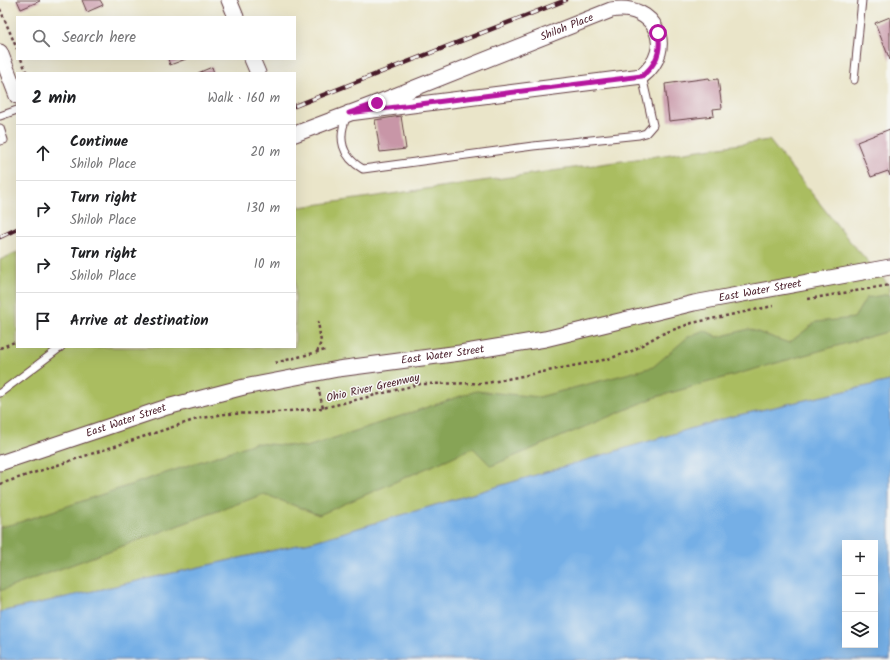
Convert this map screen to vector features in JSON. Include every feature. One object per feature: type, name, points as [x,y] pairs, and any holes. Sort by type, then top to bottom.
[{"type":"street","points":[[229,0],[236,16]]},
{"type":"street","name":"Shiloh Place","points":[[296,134],[611,10],[623,8],[640,12],[652,22],[660,40],[657,58],[651,69],[642,76],[349,113]]},
{"type":"street","points":[[0,52],[16,93]]},
{"type":"street","points":[[252,60],[258,72]]},
{"type":"street","name":"East Water Street","points":[[0,463],[167,407],[244,387],[338,369],[460,353],[545,339],[694,303],[890,267]]},
{"type":"lane","points":[[854,80],[862,0]]},
{"type":"lane","points":[[349,113],[344,123],[341,144],[345,154],[353,163],[363,169],[533,146],[639,135],[646,133],[653,125],[642,76]]},
{"type":"lane","points":[[0,116],[16,110]]},
{"type":"lane","points":[[0,128],[4,140],[0,141]]},
{"type":"lane","points":[[0,393],[60,348]]},
{"type":"path","points":[[0,9],[16,47]]},
{"type":"path","points":[[21,60],[27,72]]},
{"type":"path","points":[[807,300],[890,285]]},
{"type":"path","name":"Ohio River Greenway","points":[[0,484],[197,419],[225,414],[280,412],[323,408],[420,384],[487,383],[608,359],[632,351],[659,335],[692,323],[776,305]]},
{"type":"path","points":[[317,352],[321,342],[318,321]]},
{"type":"path","points":[[0,348],[16,340]]},
{"type":"path","points":[[275,363],[325,350]]},
{"type":"path","points":[[317,380],[323,408]]},
{"type":"green space","points":[[769,140],[849,240],[889,285],[890,381],[730,417],[315,541],[0,612],[0,260],[16,252],[16,348],[296,348],[296,201],[300,207]]},
{"type":"green space","points":[[890,294],[890,331],[656,397],[491,466],[473,448],[319,515],[264,494],[0,591],[0,527],[17,523],[255,443],[307,447],[476,391],[539,397],[653,367],[688,337],[704,330],[718,337],[749,329],[789,343],[816,322],[854,318],[866,298]]},
{"type":"water","points":[[890,381],[890,660],[0,660],[0,612],[315,541],[730,417]]},
{"type":"building","points":[[17,0],[39,0],[40,1],[21,9]]},
{"type":"building","points":[[82,0],[100,0],[103,5],[87,12]]},
{"type":"building","points":[[890,17],[890,60],[875,23]]},
{"type":"building","points":[[168,60],[183,60],[170,65]]},
{"type":"building","points":[[212,67],[214,72],[200,72]]},
{"type":"building","points":[[709,78],[710,80],[718,79],[722,108],[713,109],[714,116],[669,121],[665,84]]},
{"type":"building","points":[[401,116],[406,149],[380,152],[375,120]]},
{"type":"building","points":[[890,129],[890,176],[888,171],[871,177],[857,142]]},
{"type":"railway","points":[[296,106],[566,0]]},
{"type":"railway","points":[[0,237],[16,229]]},
{"type":"route","points":[[377,103],[349,113],[642,76],[655,64],[659,52],[660,40],[658,33]]}]
